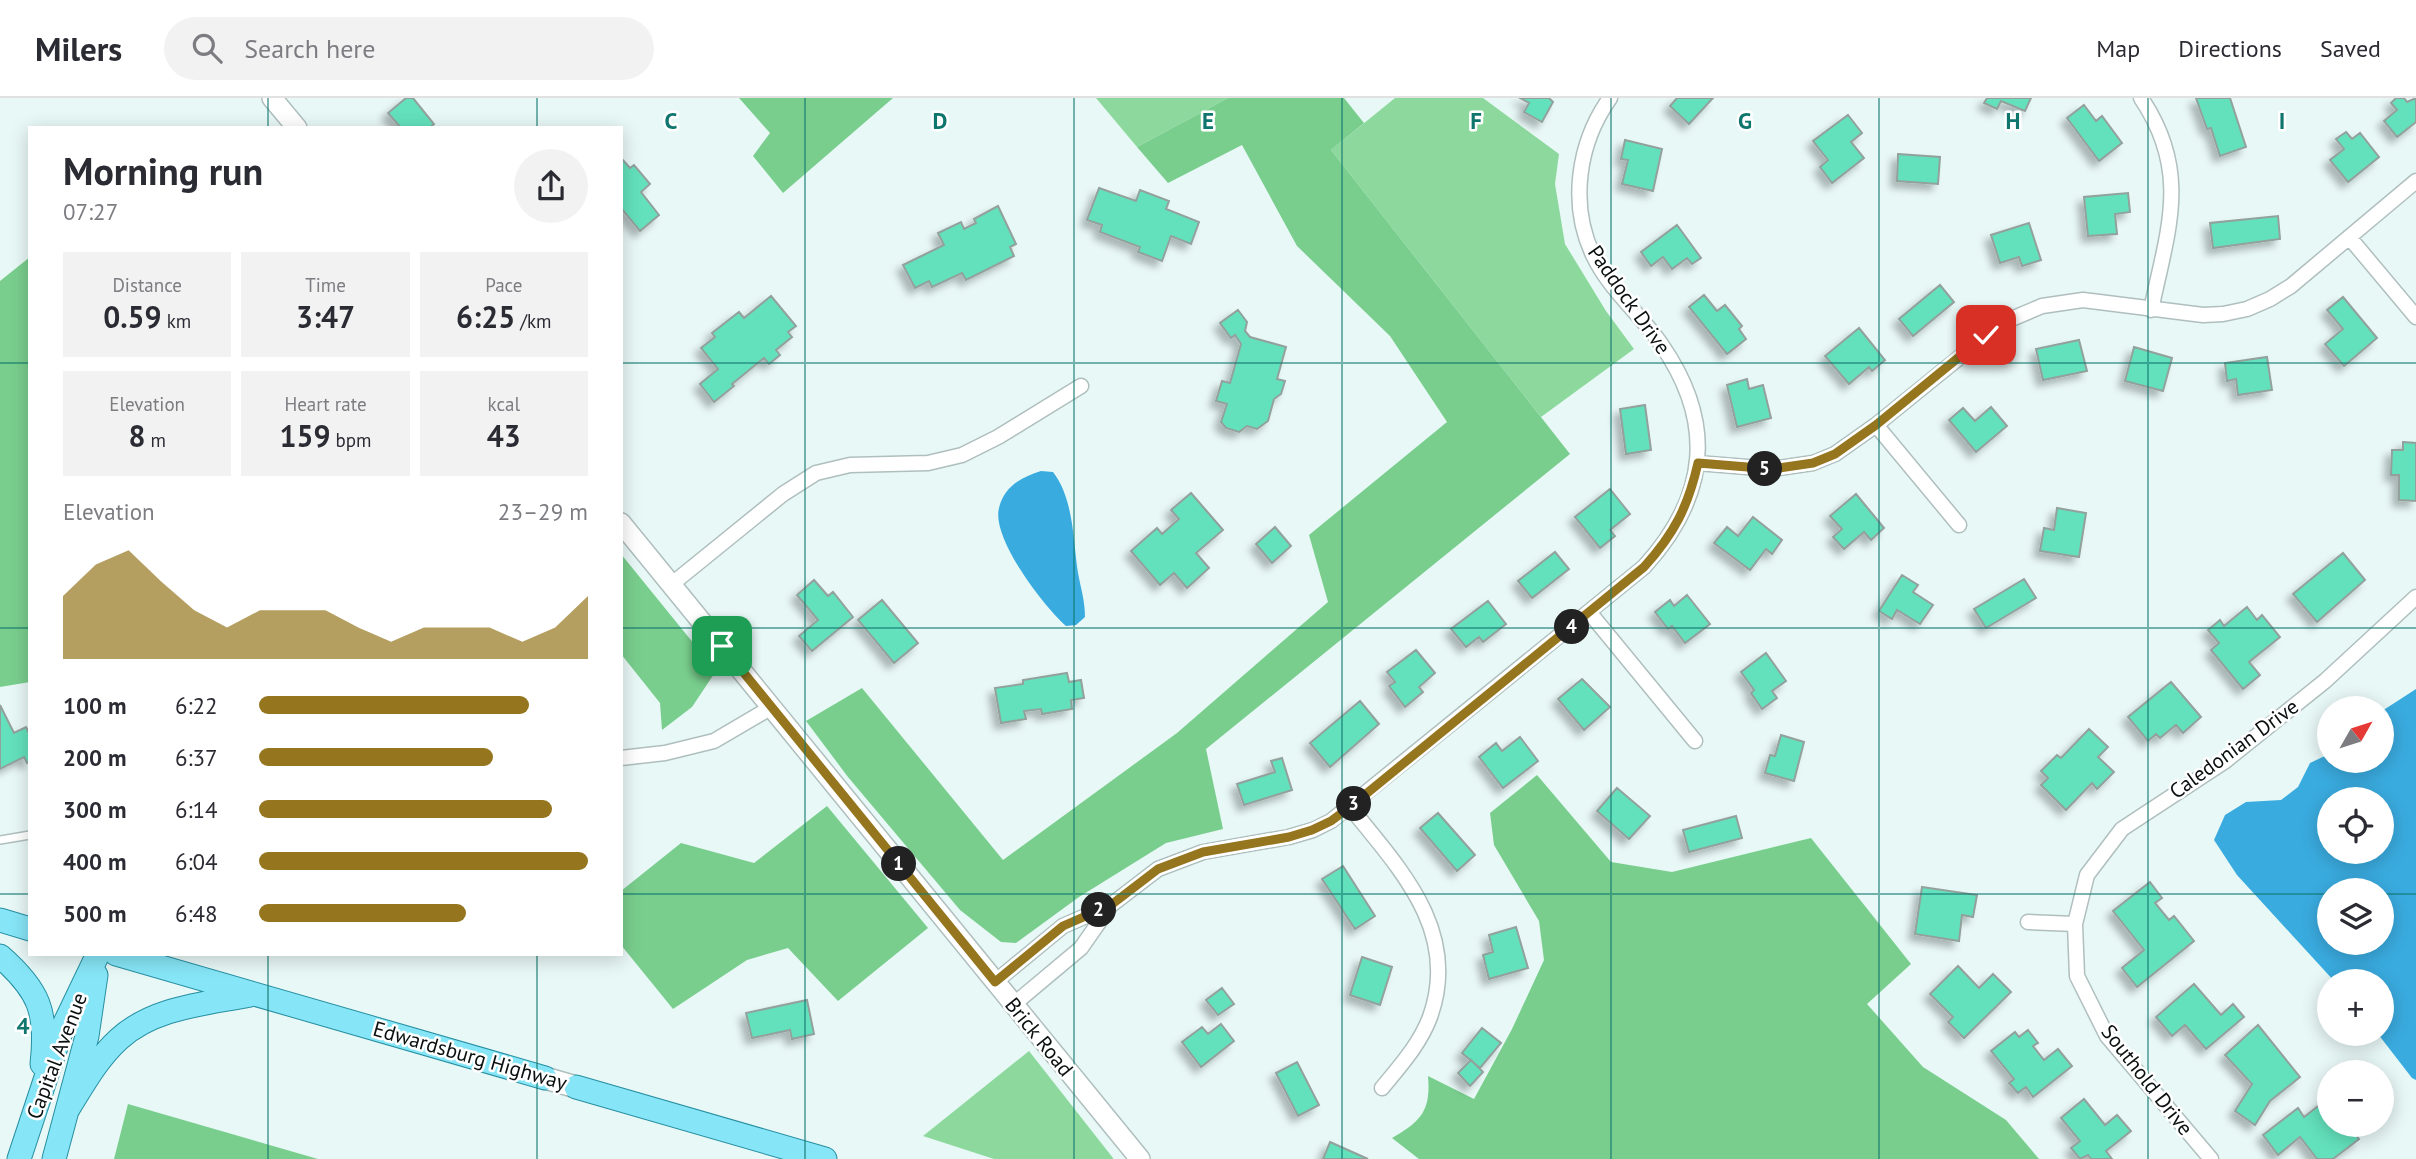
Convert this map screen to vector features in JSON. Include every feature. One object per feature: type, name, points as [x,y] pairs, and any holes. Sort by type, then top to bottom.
[{"type":"main road","points":[[0,920],[28,928]]},
{"type":"main road","points":[[0,956],[19,973],[35,994],[44,1022],[39,1100]]},
{"type":"main road","name":"Capital Avenue","points":[[19,1159],[62,1029],[98,956]]},
{"type":"main road","name":"Capital Avenue","points":[[54,1159],[87,1036],[99,956]]},
{"type":"main road","name":"Edwardsburg Highway","points":[[123,956],[825,1159]]},
{"type":"main road","points":[[68,1109],[99,1061],[118,1040],[139,1023],[164,1012],[256,994]]},
{"type":"street","points":[[272,98],[295,126]]},
{"type":"street","name":"Paddock Drive","points":[[1111,905],[1158,869],[1178,861],[1203,852],[1289,837],[1331,821],[1644,567],[1676,527],[1686,505],[1698,463],[1698,442],[1688,394],[1660,343],[1594,258],[1581,217],[1580,174],[1585,151],[1597,120],[1610,98]]},
{"type":"street","points":[[2141,98],[2165,141],[2173,187],[2172,209],[2151,310]]},
{"type":"street","points":[[1698,463],[1772,469],[1793,468],[1835,454],[1876,425],[1986,335],[2018,314],[2042,306],[2083,300],[2203,315],[2247,309],[2270,299],[2291,285],[2416,181]]},
{"type":"street","points":[[2349,237],[2416,317]]},
{"type":"street","points":[[671,584],[783,494],[816,474],[850,465],[928,463],[962,455],[998,437],[1082,386]]},
{"type":"street","points":[[1876,425],[1959,524]]},
{"type":"street","name":"Brick Road","points":[[623,525],[1140,1159]]},
{"type":"street","name":"Caledonian Drive","points":[[2087,875],[2122,829],[2224,762],[2325,681],[2416,597]]},
{"type":"street","points":[[1589,612],[1695,741]]},
{"type":"street","points":[[623,758],[665,753],[714,741],[772,707]]},
{"type":"street","points":[[1350,807],[1416,891],[1432,930],[1437,955],[1437,981],[1429,1019],[1411,1052],[1382,1088]]},
{"type":"street","name":"Southold Drive","points":[[2087,875],[2075,924],[2077,976],[2108,1036],[2211,1159]]},
{"type":"street","points":[[995,982],[1063,926],[1111,905]]},
{"type":"street","points":[[1013,1005],[1082,948],[1111,905]]},
{"type":"street","points":[[2028,922],[2075,924]]},
{"type":"lane","points":[[0,840],[28,835]]},
{"type":"green space","points":[[739,98],[893,98],[783,193],[753,156],[770,133]]},
{"type":"green space","points":[[1096,98],[1228,98],[1137,147]]},
{"type":"green space","points":[[1228,98],[1344,98],[1364,123],[1331,150],[1570,454],[1206,749],[1223,829],[1166,843],[1079,897],[1016,943],[1001,942],[960,910],[848,777],[806,721],[862,688],[1003,860],[1177,733],[1328,602],[1309,535],[1447,422],[1390,336],[1297,246],[1242,145],[1168,183],[1137,147]]},
{"type":"green space","points":[[1395,98],[1483,98],[1559,154],[1555,184],[1565,244],[1606,311],[1634,349],[1541,417],[1331,150]]},
{"type":"green space","points":[[28,259],[28,682],[0,687],[0,281]]},
{"type":"green space","points":[[623,556],[716,671],[692,707],[662,730],[660,703],[623,657]]},
{"type":"green space","points":[[1537,775],[1611,862],[1672,872],[1811,838],[1911,964],[1867,1004],[1923,1067],[2006,1120],[2039,1159],[1419,1159],[1392,1138],[1422,1114],[1428,1098],[1428,1076],[1474,1099],[1512,1029],[1544,960],[1539,921],[1494,845],[1490,813]]},
{"type":"green space","points":[[827,806],[928,928],[838,1001],[788,948],[747,960],[673,1009],[623,947],[623,889],[681,843],[754,863]]},
{"type":"green space","points":[[1029,1051],[1113,1159],[994,1159],[923,1136]]},
{"type":"green space","points":[[128,1104],[318,1159],[114,1159]]},
{"type":"water","points":[[1041,471],[1053,472],[1069,507],[1085,611],[1085,617],[1076,625],[1066,626],[1033,588],[1011,554],[999,521],[1001,500],[1009,488],[1027,476]]},
{"type":"water","points":[[2416,689],[2416,1080],[2387,1046],[2394,1046],[2394,969],[2323,969],[2237,875],[2214,840],[2225,815],[2246,802],[2281,800],[2298,787],[2310,763],[2317,760],[2317,774],[2394,774],[2394,703]]},
{"type":"building","points":[[406,98],[413,98],[434,124],[399,126],[388,113]]},
{"type":"building","points":[[1520,98],[1549,98],[1553,102],[1542,122],[1524,112],[1529,103]]},
{"type":"building","points":[[1677,98],[1713,98],[1689,124],[1670,106]]},
{"type":"building","points":[[1987,98],[2031,98],[2025,111],[2001,101],[1997,109],[1984,103]]},
{"type":"building","points":[[2196,98],[2230,98],[2246,147],[2220,156],[2211,128],[2207,129]]},
{"type":"building","points":[[2396,98],[2404,98],[2407,102],[2416,98],[2416,122],[2397,137],[2384,121],[2397,110],[2391,103]]},
{"type":"building","points":[[2084,105],[2096,121],[2102,116],[2122,143],[2099,161],[2067,118]]},
{"type":"building","points":[[1848,115],[1862,133],[1851,142],[1864,158],[1832,183],[1820,167],[1828,160],[1813,141]]},
{"type":"building","points":[[2346,132],[2352,139],[2360,133],[2379,157],[2348,182],[2330,160],[2344,149],[2336,139]]},
{"type":"building","points":[[1625,140],[1662,149],[1653,191],[1622,184],[1628,160],[1621,159]]},
{"type":"building","points":[[1898,154],[1940,157],[1938,184],[1897,181]]},
{"type":"building","points":[[623,160],[630,168],[634,165],[650,184],[641,192],[659,215],[640,231],[623,210]]},
{"type":"building","points":[[1099,188],[1136,201],[1140,190],[1169,201],[1166,209],[1199,222],[1191,244],[1171,236],[1162,261],[1138,252],[1140,247],[1100,232],[1102,225],[1087,220]]},
{"type":"building","points":[[2128,193],[2130,212],[2115,214],[2117,234],[2088,236],[2084,197]]},
{"type":"building","points":[[998,206],[1016,244],[1010,247],[1014,256],[966,280],[962,273],[932,287],[929,281],[915,288],[903,265],[944,245],[938,233],[961,222],[964,229],[976,223],[974,219]]},
{"type":"building","points":[[2278,216],[2280,239],[2213,248],[2210,223]]},
{"type":"building","points":[[2029,223],[2041,260],[2022,266],[2019,257],[2000,263],[1991,235]]},
{"type":"building","points":[[1677,225],[1701,258],[1692,264],[1687,258],[1672,269],[1663,257],[1651,266],[1641,252]]},
{"type":"building","points":[[1940,285],[1954,302],[1913,336],[1899,319]]},
{"type":"building","points":[[1704,295],[1717,311],[1725,305],[1742,326],[1739,329],[1746,339],[1727,354],[1689,307]]},
{"type":"building","points":[[771,296],[796,326],[788,332],[792,337],[776,350],[780,355],[769,364],[764,358],[714,402],[700,384],[718,369],[701,348],[715,337],[712,333],[739,312],[744,318]]},
{"type":"building","points":[[2343,297],[2377,338],[2344,366],[2325,344],[2343,329],[2327,310]]},
{"type":"building","points":[[1238,310],[1247,322],[1245,331],[1250,337],[1286,347],[1277,379],[1285,381],[1281,394],[1274,399],[1268,421],[1257,429],[1247,426],[1239,432],[1226,428],[1221,422],[1227,404],[1216,401],[1222,381],[1230,383],[1241,344],[1235,335],[1231,338],[1220,323]]},
{"type":"building","points":[[1859,328],[1885,360],[1872,371],[1869,367],[1849,384],[1825,356]]},
{"type":"building","points":[[2079,340],[2087,371],[2043,380],[2036,349]]},
{"type":"building","points":[[2134,347],[2172,358],[2163,391],[2125,381]]},
{"type":"building","points":[[2267,357],[2272,390],[2238,395],[2236,379],[2227,381],[2225,363]]},
{"type":"building","points":[[1747,379],[1749,389],[1763,385],[1771,418],[1737,427],[1727,385]]},
{"type":"building","points":[[1645,405],[1651,450],[1626,454],[1620,409]]},
{"type":"building","points":[[1991,407],[2007,426],[1976,452],[1949,420],[1963,408],[1975,421]]},
{"type":"building","points":[[2403,442],[2416,443],[2416,501],[2399,500],[2399,475],[2391,475],[2392,450],[2403,450]]},
{"type":"building","points":[[1610,489],[1630,514],[1610,530],[1615,536],[1600,548],[1575,517]]},
{"type":"building","points":[[1191,493],[1223,530],[1196,553],[1209,568],[1187,588],[1174,573],[1160,585],[1131,551],[1157,528],[1162,534],[1179,519],[1171,510]]},
{"type":"building","points":[[1856,494],[1884,528],[1871,540],[1864,532],[1844,549],[1833,537],[1842,529],[1830,516]]},
{"type":"building","points":[[2057,508],[2086,513],[2079,557],[2040,551],[2044,528],[2054,530]]},
{"type":"building","points":[[1753,517],[1782,540],[1772,554],[1766,549],[1750,570],[1714,543],[1727,527],[1738,536]]},
{"type":"building","points":[[1275,527],[1291,546],[1272,563],[1256,544]]},
{"type":"building","points":[[1555,552],[1569,569],[1532,598],[1518,581]]},
{"type":"building","points":[[2343,553],[2365,580],[2317,622],[2293,594]]},
{"type":"building","points":[[1902,575],[1918,585],[1913,592],[1933,605],[1920,624],[1897,610],[1892,619],[1879,611]]},
{"type":"building","points":[[2024,579],[2036,598],[1986,628],[1974,609]]},
{"type":"building","points":[[814,580],[828,596],[833,592],[853,617],[812,651],[799,636],[818,620],[797,595]]},
{"type":"building","points":[[1687,595],[1710,624],[1685,643],[1672,626],[1668,629],[1655,612],[1670,600],[1674,606]]},
{"type":"building","points":[[882,600],[918,643],[894,663],[858,620]]},
{"type":"building","points":[[1488,601],[1506,624],[1483,642],[1479,637],[1466,647],[1451,629]]},
{"type":"building","points":[[2247,607],[2257,620],[2262,615],[2280,637],[2249,662],[2260,675],[2243,689],[2211,650],[2219,643],[2208,630],[2220,620],[2224,626]]},
{"type":"building","points":[[1416,650],[1435,673],[1419,687],[1423,692],[1405,707],[1389,686],[1395,682],[1387,672]]},
{"type":"building","points":[[1766,653],[1786,681],[1772,691],[1777,698],[1762,709],[1751,693],[1754,690],[1741,672]]},
{"type":"building","points":[[1067,673],[1069,682],[1081,680],[1084,698],[1071,700],[1072,709],[1042,714],[1041,709],[1024,711],[1026,719],[1001,723],[995,688],[1023,684],[1023,680]]},
{"type":"building","points":[[1582,679],[1610,707],[1584,730],[1558,699]]},
{"type":"building","points":[[2171,682],[2201,717],[2183,733],[2176,725],[2160,738],[2156,734],[2148,741],[2128,717]]},
{"type":"building","points":[[1360,701],[1379,724],[1330,767],[1310,743]]},
{"type":"building","points":[[0,705],[14,733],[26,727],[28,731],[28,762],[24,757],[0,769]]},
{"type":"building","points":[[2089,729],[2108,747],[2098,757],[2114,772],[2097,789],[2092,783],[2066,810],[2041,785],[2048,778],[2041,771],[2057,755],[2061,758]]},
{"type":"building","points":[[1781,735],[1804,742],[1794,781],[1765,773],[1770,755],[1775,756]]},
{"type":"building","points":[[1520,737],[1538,761],[1503,788],[1479,757],[1496,743],[1502,751]]},
{"type":"building","points":[[1282,758],[1292,790],[1244,805],[1237,784],[1275,772],[1271,761]]},
{"type":"building","points":[[1617,788],[1650,816],[1629,839],[1597,811]]},
{"type":"building","points":[[1438,813],[1475,855],[1457,871],[1420,828]]},
{"type":"building","points":[[1736,816],[1742,838],[1689,852],[1683,830]]},
{"type":"building","points":[[1343,866],[1375,916],[1355,929],[1322,879]]},
{"type":"building","points":[[2150,882],[2162,898],[2155,903],[2169,920],[2174,916],[2194,941],[2137,987],[2122,968],[2144,950],[2113,911]]},
{"type":"building","points":[[1922,887],[1977,895],[1973,917],[1962,915],[1959,941],[1915,934]]},
{"type":"building","points":[[1516,927],[1528,968],[1489,979],[1483,955],[1493,952],[1489,935]]},
{"type":"building","points":[[1362,957],[1392,967],[1380,1005],[1350,995]]},
{"type":"building","points":[[1958,966],[1979,988],[1993,974],[2011,992],[1964,1038],[1948,1022],[1953,1017],[1930,994]]},
{"type":"building","points":[[2194,984],[2221,1015],[2233,1004],[2244,1017],[2206,1049],[2185,1025],[2172,1036],[2156,1017]]},
{"type":"building","points":[[1222,988],[1234,1004],[1218,1015],[1206,1000]]},
{"type":"building","points":[[807,1000],[814,1034],[792,1039],[790,1030],[752,1038],[746,1013]]},
{"type":"building","points":[[1221,1024],[1234,1041],[1201,1067],[1182,1042],[1202,1027],[1208,1034]]},
{"type":"building","points":[[2258,1025],[2300,1077],[2270,1101],[2255,1125],[2235,1111],[2252,1084],[2225,1055]]},
{"type":"building","points":[[1482,1028],[1501,1043],[1480,1068],[1462,1053]]},
{"type":"building","points":[[2028,1030],[2038,1043],[2033,1046],[2044,1060],[2058,1049],[2072,1066],[2033,1097],[2026,1087],[2018,1093],[2009,1083],[2014,1079],[1991,1051],[2015,1032],[2019,1037]]},
{"type":"building","points":[[1471,1060],[1483,1072],[1470,1086],[1458,1073]]},
{"type":"building","points":[[1297,1062],[1319,1105],[1298,1116],[1276,1073]]},
{"type":"building","points":[[2084,1099],[2105,1125],[2117,1115],[2131,1131],[2106,1151],[2112,1159],[2091,1159],[2088,1155],[2080,1159],[2071,1148],[2080,1141],[2061,1118]]},
{"type":"building","points":[[2317,1107],[2317,1137],[2359,1139],[2333,1159],[2317,1159],[2300,1137],[2278,1155],[2263,1135],[2298,1108],[2304,1117]]},
{"type":"building","points":[[1330,1142],[1368,1159],[1323,1159]]},
{"type":"route","points":[[722,646],[995,982],[1063,926],[1111,905],[1158,869],[1203,852],[1289,837],[1312,830],[1331,821],[1350,807],[1644,567],[1676,527],[1686,505],[1698,463],[1772,469],[1793,468],[1835,454],[1876,425],[1986,335]]}]
